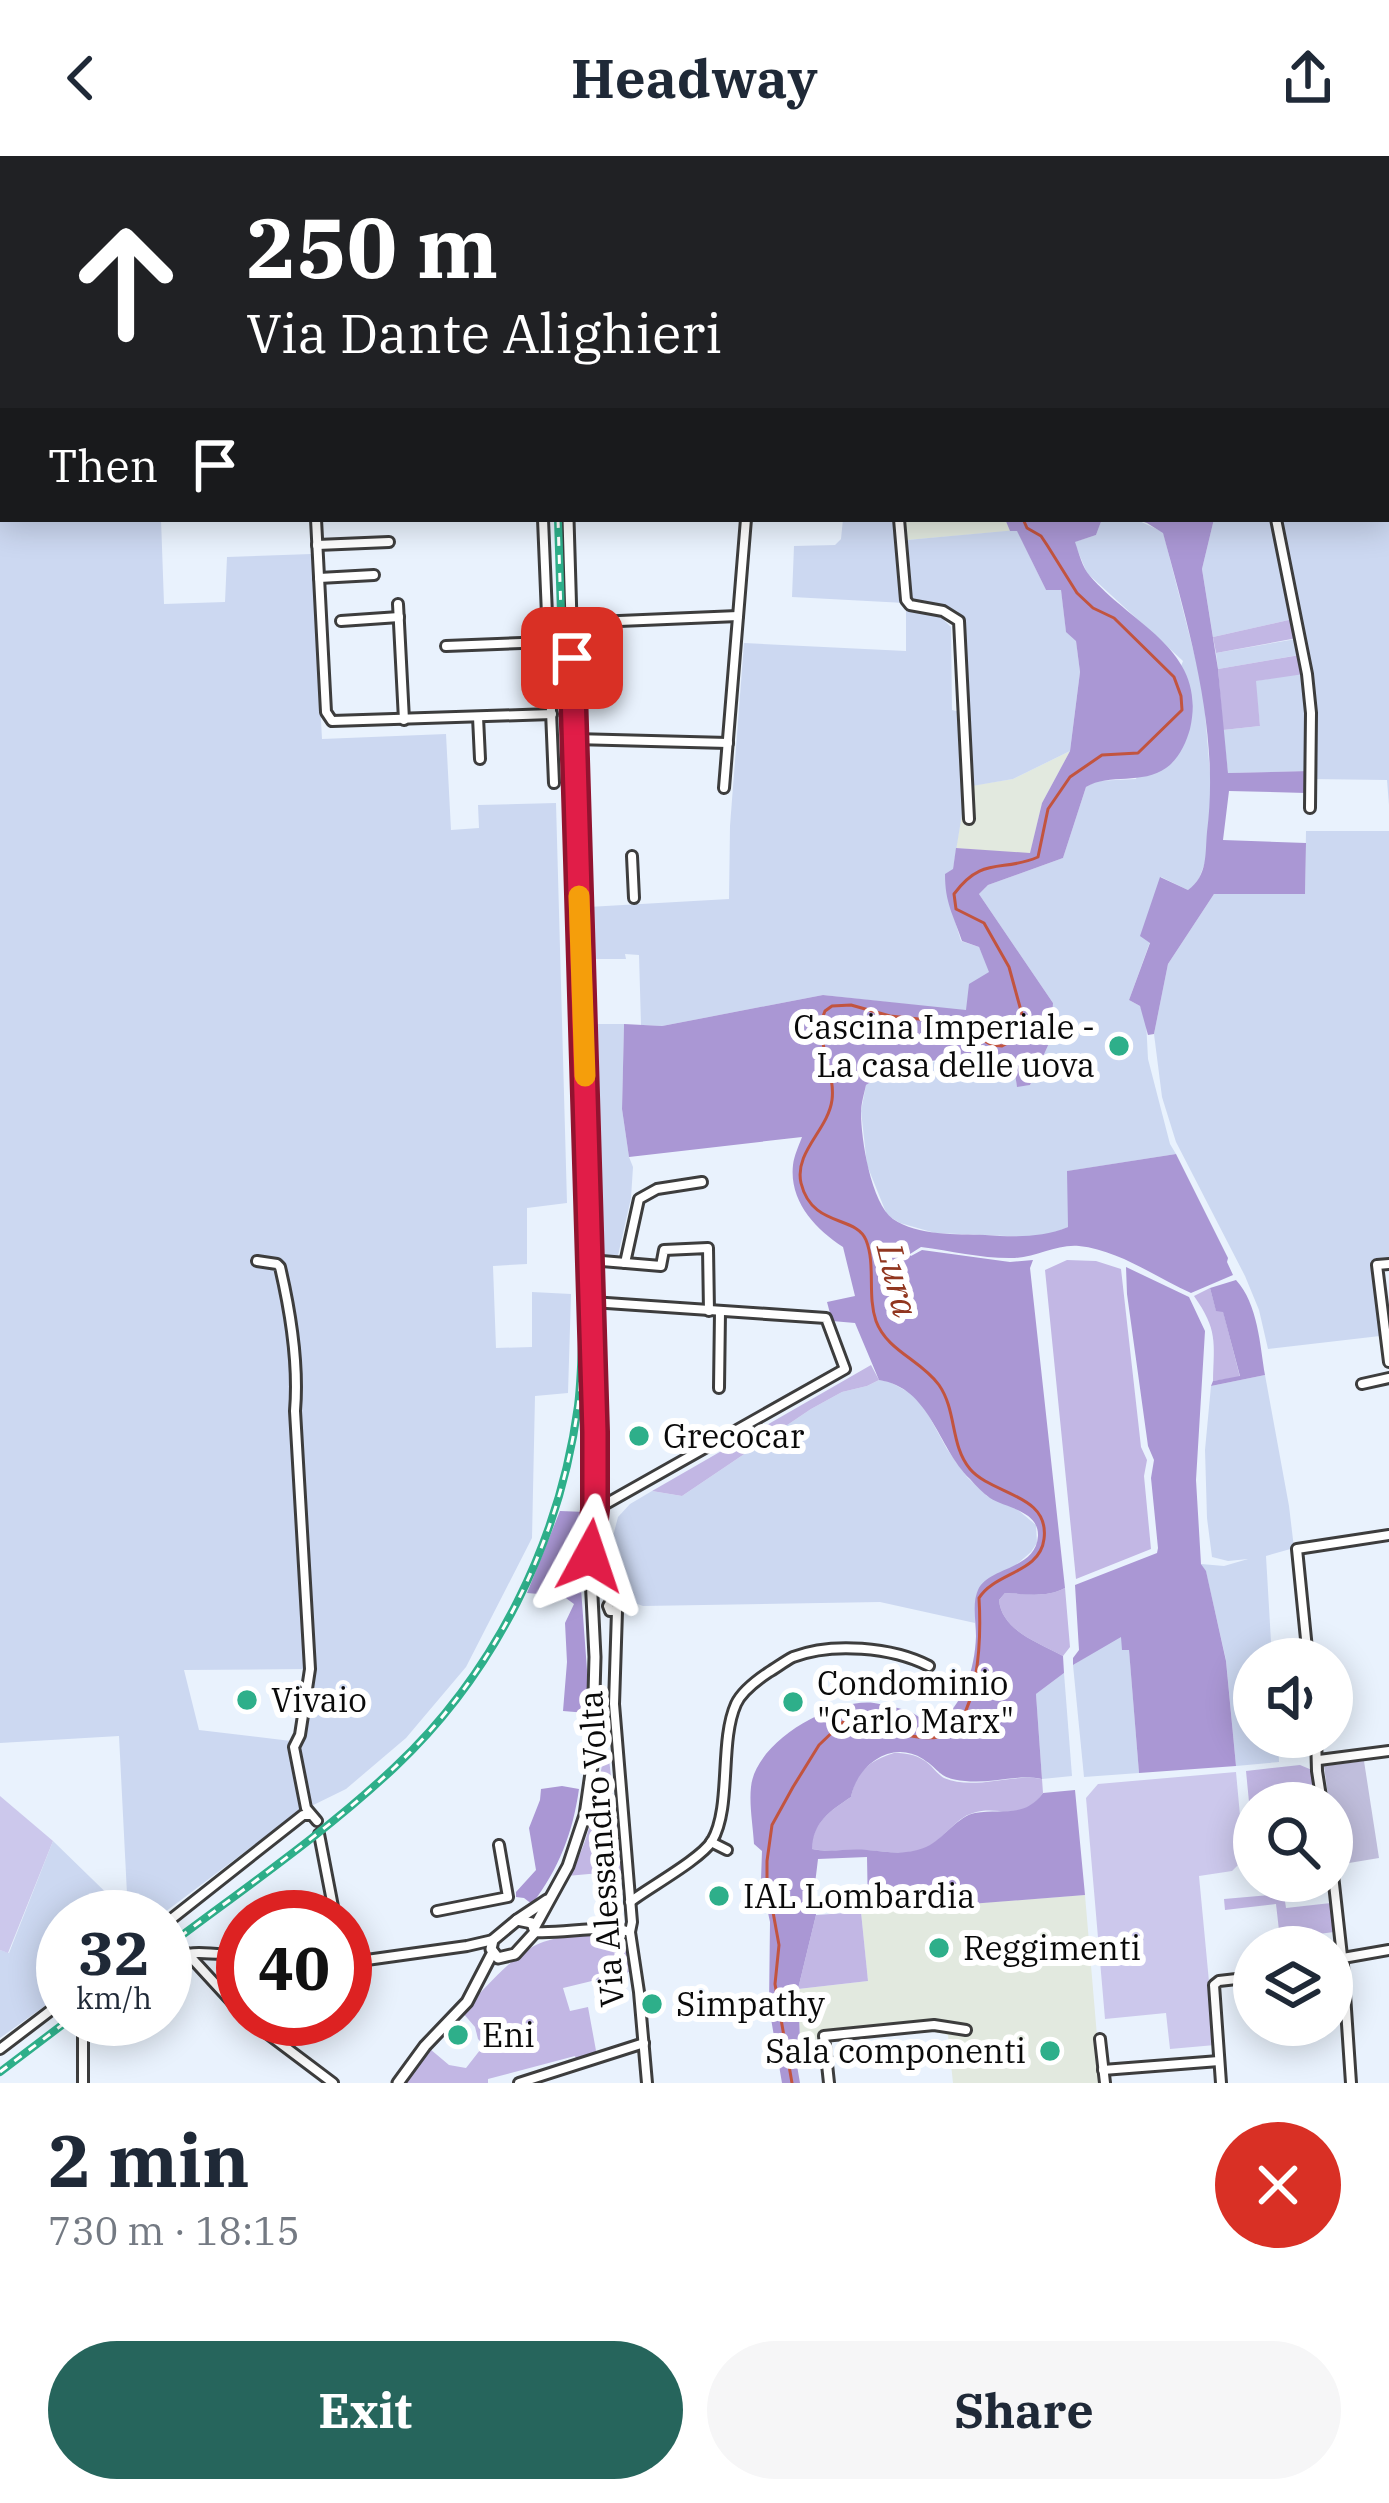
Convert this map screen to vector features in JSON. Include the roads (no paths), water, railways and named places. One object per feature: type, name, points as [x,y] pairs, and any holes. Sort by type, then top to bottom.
[{"type":"street","points":[[316,522],[328,717],[338,723],[552,714]]},
{"type":"street","points":[[543,522],[554,783]]},
{"type":"street","points":[[526,1944],[568,1866],[584,1815],[592,1766],[592,1302],[568,522]]},
{"type":"street","points":[[724,788],[746,522]]},
{"type":"street","points":[[899,522],[906,600],[910,605],[944,611],[959,621],[968,819]]},
{"type":"street","points":[[1277,522],[1311,713],[1310,808]]},
{"type":"street","points":[[317,545],[389,542]]},
{"type":"street","points":[[319,578],[374,575]]},
{"type":"street","points":[[398,604],[404,720]]},
{"type":"street","points":[[572,623],[738,616]]},
{"type":"street","points":[[341,621],[399,617]]},
{"type":"street","points":[[446,646],[548,642]]},
{"type":"street","points":[[478,717],[480,759]]},
{"type":"street","points":[[574,739],[728,743]]},
{"type":"street","points":[[632,856],[634,898]]},
{"type":"street","points":[[625,1263],[639,1199],[657,1189],[702,1182]]},
{"type":"street","points":[[590,1256],[661,1266],[664,1250],[709,1248],[719,1388]]},
{"type":"street","points":[[192,1903],[303,1815],[314,1818],[306,1808],[294,1747],[310,1669],[290,1309],[280,1267],[257,1261]]},
{"type":"street","points":[[1389,1264],[1377,1265],[1389,1362]]},
{"type":"street","points":[[592,1302],[826,1318],[845,1369],[595,1510]]},
{"type":"street","points":[[1361,1384],[1389,1378]]},
{"type":"street","points":[[1306,1638],[1297,1549],[1389,1535]]},
{"type":"street","name":"Via Alessandro Volta","points":[[616,1611],[614,1703],[630,1932],[647,2083]]},
{"type":"street","points":[[630,1902],[712,1842],[735,1706],[757,1679],[793,1657],[836,1649],[874,1648],[929,1666]]},
{"type":"street","points":[[1319,1782],[1319,1760],[1389,1751]]},
{"type":"street","points":[[320,1834],[330,1890]]},
{"type":"street","points":[[712,1842],[727,1850]]},
{"type":"street","points":[[437,1911],[508,1897],[499,1845]]},
{"type":"street","points":[[398,2083],[466,2002],[492,1947],[518,1919],[552,1897]]},
{"type":"street","points":[[518,1919],[526,1920],[534,1930],[557,1934]]},
{"type":"street","points":[[475,1987],[526,1944],[557,1934],[630,1932]]},
{"type":"street","points":[[372,1959],[492,1947]]},
{"type":"street","points":[[492,1947],[498,1958],[508,1958]]},
{"type":"street","points":[[1353,1959],[1389,1950]]},
{"type":"street","points":[[192,1963],[216,1986]]},
{"type":"street","points":[[1221,2083],[1214,1984],[1233,1979]]},
{"type":"street","points":[[0,2049],[36,2022]]},
{"type":"street","points":[[829,2083],[824,2036],[934,2025],[966,2030]]},
{"type":"street","points":[[1100,2039],[1105,2083]]},
{"type":"street","points":[[519,2083],[548,2079],[644,2043]]},
{"type":"street","points":[[82,2083],[83,2046]]},
{"type":"street","points":[[286,2046],[333,2083]]},
{"type":"street","points":[[1349,2046],[1351,2083]]},
{"type":"street","points":[[1103,2070],[1219,2061]]},
{"type":"waterway","name":"Lura","points":[[792,2083],[775,1984],[779,1945],[767,1879],[772,1825],[819,1745],[843,1722],[928,1738],[952,1730],[963,1717],[975,1677],[979,1598],[1034,1559],[1044,1539],[1043,1524],[1029,1504],[970,1469],[939,1385],[881,1331],[873,1311],[869,1250],[861,1232],[814,1207],[801,1183],[802,1161],[832,1100],[822,1032],[825,1011],[851,1005],[890,1016],[948,1022],[992,1045],[1015,1039],[1023,1018],[1009,967],[984,923],[956,909],[954,894],[984,869],[1038,857],[1048,809],[1070,777],[1102,755],[1138,753],[1182,710],[1174,677],[1114,618],[1077,593],[1041,536],[1024,522]]},
{"type":"railway","points":[[192,1928],[340,1815],[431,1730],[492,1647],[539,1555],[556,1506],[578,1406],[583,1305],[558,522]]},
{"type":"railway","points":[[0,2072],[36,2045]]},
{"type":"place","name":"Cascina Imperiale - La casa delle uova","points":[[1119,1046]]},
{"type":"place","name":"Grecocar","points":[[639,1436]]},
{"type":"place","name":"Vivaio","points":[[247,1700]]},
{"type":"place","name":"Condominio \"Carlo Marx\"","points":[[793,1702]]},
{"type":"place","name":"IAL Lombardia","points":[[719,1896]]},
{"type":"place","name":"Reggimenti","points":[[939,1948]]},
{"type":"place","name":"Simpathy","points":[[652,2004]]},
{"type":"place","name":"Eni","points":[[458,2035]]},
{"type":"place","name":"Sala componenti","points":[[1050,2051]]}]
